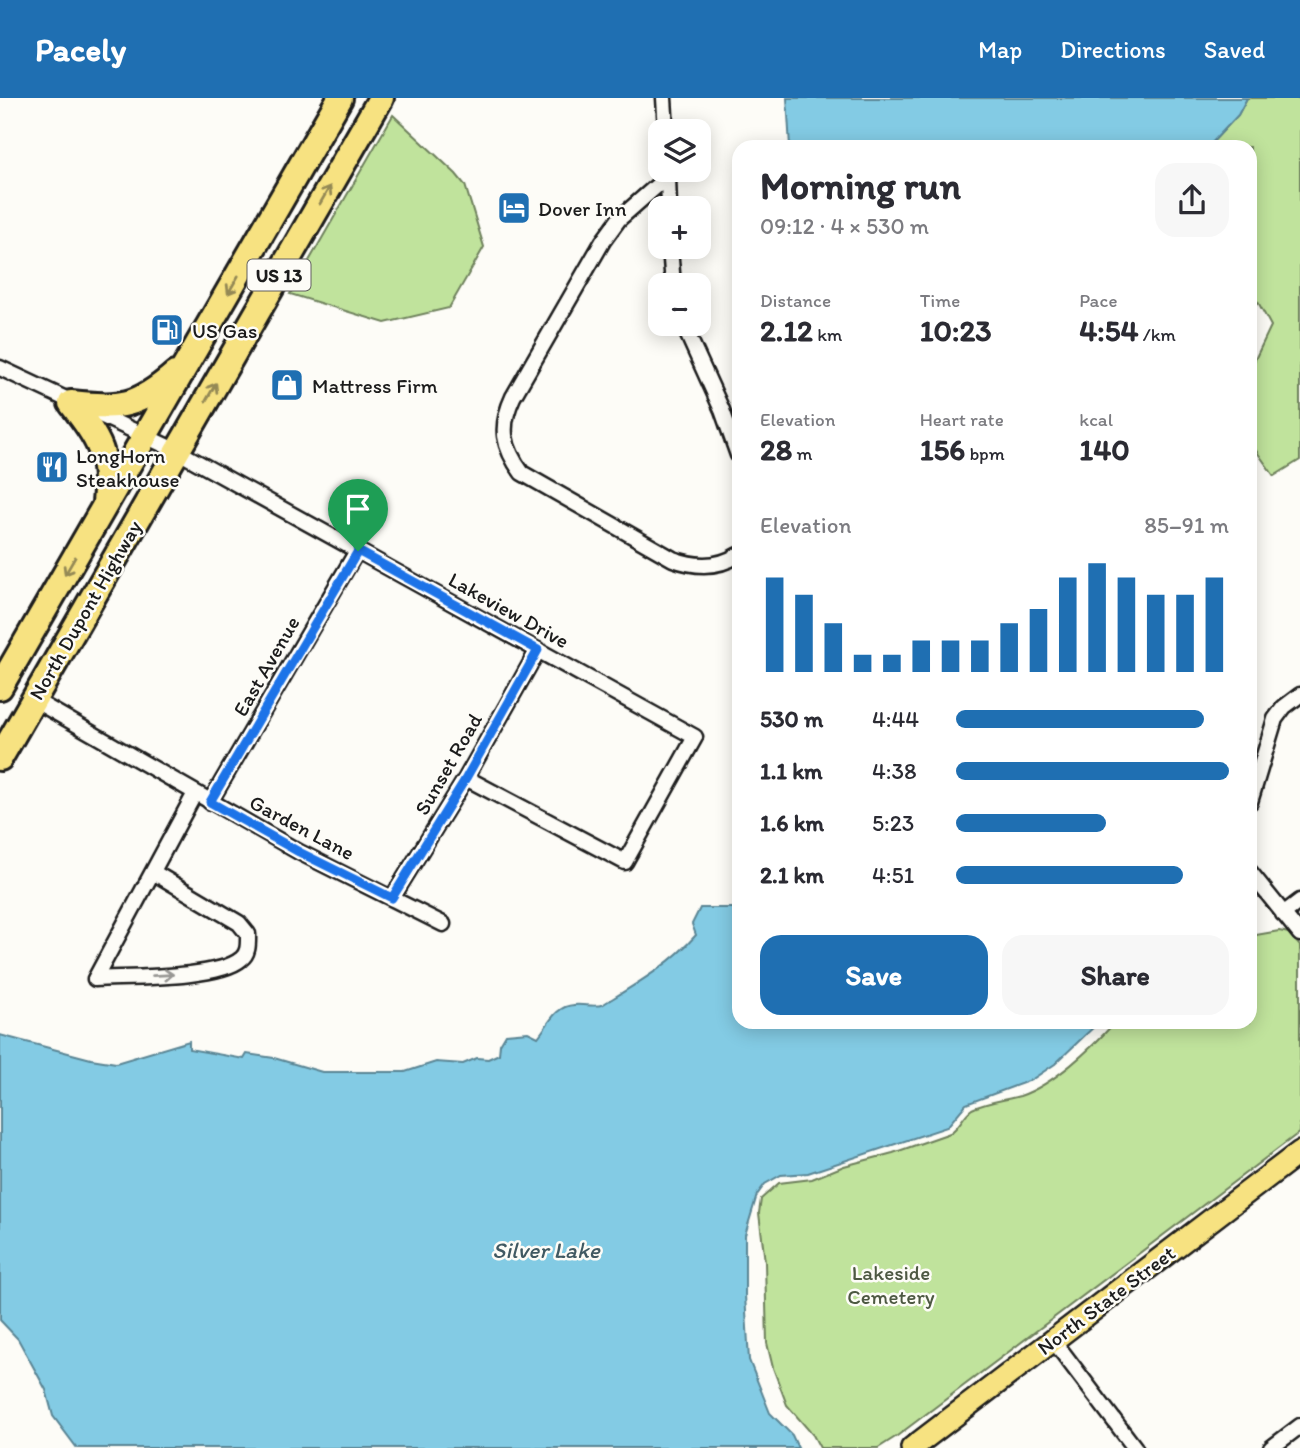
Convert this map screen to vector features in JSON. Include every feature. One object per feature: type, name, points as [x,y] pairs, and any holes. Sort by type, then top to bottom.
[{"type":"highway","name":"North Dupont Highway","points":[[0,687],[340,98]]},
{"type":"highway","name":"North Dupont Highway","points":[[0,758],[381,98]]},
{"type":"highway","points":[[71,403],[111,407],[128,404],[153,393],[187,364]]},
{"type":"highway","points":[[71,403],[102,449],[107,466],[104,507]]},
{"type":"main road","name":"North State Street","points":[[912,1448],[1300,1152]]},
{"type":"street","points":[[664,98],[665,119]]},
{"type":"street","points":[[659,182],[620,219],[593,255],[513,397],[504,420],[504,433],[513,461],[522,473],[673,558],[687,564],[710,565],[732,558]]},
{"type":"street","points":[[688,336],[732,437]]},
{"type":"street","name":"Lakeview Drive","points":[[0,368],[177,452],[695,737],[625,863],[466,778]]},
{"type":"street","name":"East Avenue","points":[[210,802],[358,551]]},
{"type":"street","name":"Sunset Road","points":[[392,898],[466,778],[538,650]]},
{"type":"street","points":[[1257,779],[1275,719],[1284,706],[1300,695]]},
{"type":"street","name":"Garden Lane","points":[[34,700],[299,852],[443,924]]},
{"type":"street","points":[[153,872],[239,923],[248,933],[246,953],[240,961],[205,973],[95,979],[195,793]]},
{"type":"street","points":[[1257,881],[1300,934]]},
{"type":"street","points":[[1283,914],[1300,901]]},
{"type":"street","points":[[1053,1340],[1135,1448]]},
{"type":"street","points":[[1271,1448],[1300,1426]]},
{"type":"green space","points":[[1247,98],[1300,98],[1300,460],[1274,476],[1257,452],[1257,355],[1271,326],[1257,303],[1257,140],[1215,140],[1238,115]]},
{"type":"green space","points":[[393,115],[465,185],[484,247],[449,308],[385,323],[290,294]]},
{"type":"green space","name":"Lakeside Cemetery","points":[[1279,931],[1289,933],[1300,946],[1300,1132],[897,1436],[878,1448],[820,1448],[813,1435],[787,1405],[767,1343],[765,1262],[759,1213],[761,1199],[779,1183],[812,1179],[844,1166],[893,1153],[950,1133],[972,1109],[1020,1096],[1046,1083],[1084,1054],[1108,1029],[1257,1029],[1257,935]]},
{"type":"water","points":[[787,98],[1247,98],[1238,115],[1215,140],[790,140]]},
{"type":"water","name":"Silver Lake","points":[[700,908],[732,908],[732,1029],[1092,1029],[1055,1064],[1031,1080],[966,1104],[947,1127],[808,1173],[781,1175],[765,1184],[757,1195],[745,1235],[749,1360],[770,1413],[792,1435],[798,1448],[77,1448],[53,1416],[46,1390],[18,1339],[0,1320],[0,1035],[116,1063],[189,1041],[189,1049],[244,1059],[247,1054],[274,1058],[322,1072],[405,1072],[436,1062],[463,1064],[499,1054],[500,1044],[506,1034],[528,1032],[538,1037],[553,1016],[567,1006],[602,1005],[640,982],[675,956],[696,935],[692,924]]},
{"type":"place","name":"Dover Inn","points":[[514,208]]},
{"type":"place","name":"US Gas","points":[[167,330]]},
{"type":"place","name":"Mattress Firm","points":[[287,385]]},
{"type":"place","name":"LongHorn Steakhouse","points":[[52,467]]},
{"type":"route","points":[[358,551],[538,650],[466,778],[392,898],[299,852],[210,802],[358,551]]}]
